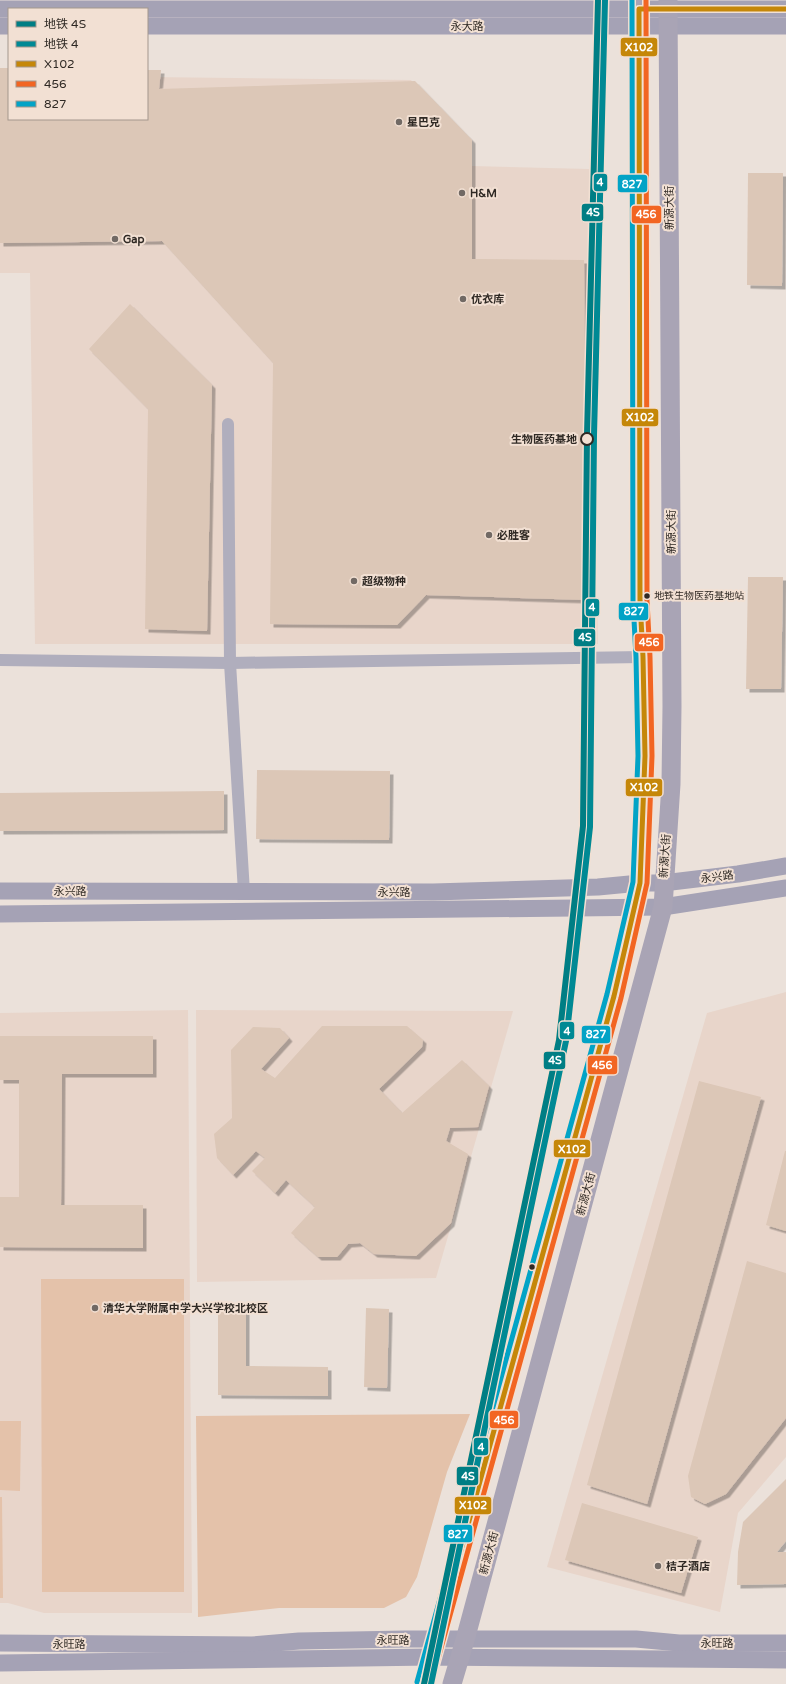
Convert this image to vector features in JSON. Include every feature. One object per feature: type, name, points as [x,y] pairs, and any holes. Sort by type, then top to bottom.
[{"type":"main road","name":"新源大街","points":[[424,1684],[614,996],[640,883],[645,756],[640,601],[639,11]]},
{"type":"main road","name":"新源大街","points":[[452,1684],[662,907],[670,784],[672,706],[668,11]]},
{"type":"street","name":"永大路","points":[[148,9],[668,11],[786,9]]},
{"type":"street","name":"永大路","points":[[148,26],[639,11]]},
{"type":"street","name":"永大路","points":[[668,11],[786,26]]},
{"type":"street","points":[[228,424],[230,663],[244,892]]},
{"type":"street","points":[[0,660],[230,663],[643,657]]},
{"type":"street","name":"永兴路","points":[[0,891],[433,892],[598,887],[640,883],[663,883],[738,874],[786,866]]},
{"type":"street","name":"永兴路","points":[[0,914],[662,907],[786,888]]},
{"type":"street","name":"永旺路","points":[[462,1649],[636,1639],[679,1642],[786,1643]]},
{"type":"street","name":"永旺路","points":[[0,1643],[252,1645],[299,1641],[434,1648],[786,1660]]},
{"type":"street","name":"永旺路","points":[[0,1663],[434,1648]]},
{"type":"shaded area","points":[[0,76],[8,120],[148,120],[148,77],[411,80],[472,166],[589,169],[598,644],[35,644],[30,273],[0,273]]},
{"type":"shaded area","points":[[786,992],[786,1457],[738,1513],[720,1612],[547,1567],[707,1013]]},
{"type":"shaded area","name":"清华大学附属中学大兴学校北校区","points":[[188,1010],[192,1613],[44,1613],[8,1603],[0,1603],[0,1013]]},
{"type":"shaded area","points":[[196,1010],[513,1011],[436,1278],[197,1282]]},
{"type":"shaded area","points":[[41,1279],[184,1279],[184,1592],[42,1592]]},
{"type":"shaded area","points":[[470,1414],[447,1472],[417,1577],[406,1597],[384,1608],[279,1608],[198,1617],[196,1416]]},
{"type":"shaded area","points":[[0,1421],[21,1421],[20,1491],[0,1490]]},
{"type":"shaded area","points":[[0,1497],[2,1497],[3,1598],[0,1598]]},
{"type":"building","points":[[0,68],[8,68],[8,120],[148,120],[148,70],[161,70],[159,89],[415,81],[472,140],[472,259],[584,260],[587,600],[426,595],[397,625],[270,624],[273,363],[162,241],[0,243]]},
{"type":"building","points":[[748,173],[783,173],[782,286],[747,285]]},
{"type":"building","points":[[130,304],[212,385],[207,631],[145,629],[148,409],[89,349]]},
{"type":"building","points":[[748,577],[783,577],[781,689],[746,689]]},
{"type":"building","points":[[257,770],[390,771],[389,840],[256,839]]},
{"type":"building","points":[[224,791],[224,830],[0,831],[0,793]]},
{"type":"building","points":[[322,1026],[407,1026],[423,1040],[422,1047],[379,1089],[402,1113],[462,1060],[489,1086],[478,1127],[450,1128],[446,1141],[468,1154],[451,1223],[416,1256],[374,1254],[360,1243],[348,1244],[337,1257],[318,1257],[291,1233],[315,1207],[286,1180],[275,1193],[252,1171],[265,1158],[256,1151],[233,1175],[217,1158],[214,1134],[232,1118],[231,1050],[253,1027],[280,1028],[289,1038],[261,1069],[275,1078]]},
{"type":"building","points":[[0,1036],[153,1036],[153,1074],[62,1074],[61,1205],[143,1205],[143,1248],[0,1247],[0,1197],[19,1197],[19,1080],[0,1080]]},
{"type":"building","points":[[699,1081],[761,1097],[647,1504],[587,1485]]},
{"type":"building","points":[[786,1151],[786,1231],[766,1225]]},
{"type":"building","points":[[747,1261],[786,1273],[786,1418],[726,1494],[705,1504],[691,1497],[688,1476]]},
{"type":"building","points":[[218,1303],[246,1303],[246,1366],[328,1367],[328,1396],[218,1395]]},
{"type":"building","points":[[366,1308],[389,1309],[387,1388],[364,1387]]},
{"type":"building","points":[[786,1479],[786,1541],[777,1552],[786,1552],[786,1584],[737,1585],[738,1552],[743,1522]]},
{"type":"building","points":[[582,1503],[698,1537],[681,1593],[565,1560]]},
{"type":"metro line","name":"4S","points":[[424,1684],[559,1040],[583,826],[587,435],[598,0]]},
{"type":"metro line","name":"4","points":[[431,1684],[566,1041],[590,827],[594,435],[605,0]]},
{"type":"transit line","name":"827","points":[[417,1682],[607,994],[633,882],[638,756],[633,601],[632,0]]},
{"type":"transit line","name":"456","points":[[431,1684],[621,998],[647,883],[652,756],[647,601],[646,0]]},
{"type":"transit line","name":"X102","points":[[424,1684],[614,996],[640,883],[645,756],[640,601],[639,9],[786,9]]},
{"type":"place","name":"星巴克","points":[[399,122]]},
{"type":"place","name":"H&M","points":[[462,193]]},
{"type":"place","name":"Gap","points":[[115,239]]},
{"type":"place","name":"优衣库","points":[[463,299]]},
{"type":"place","name":"生物医药基地","points":[[587,439]]},
{"type":"place","name":"必胜客","points":[[489,535]]},
{"type":"place","name":"超级物种","points":[[354,581]]},
{"type":"place","name":"地铁生物医药基地站","points":[[647,596]]},
{"type":"place","name":"清华大学附属中学大兴学校北校区","points":[[95,1308]]},
{"type":"place","name":"桔子酒店","points":[[658,1566]]}]
